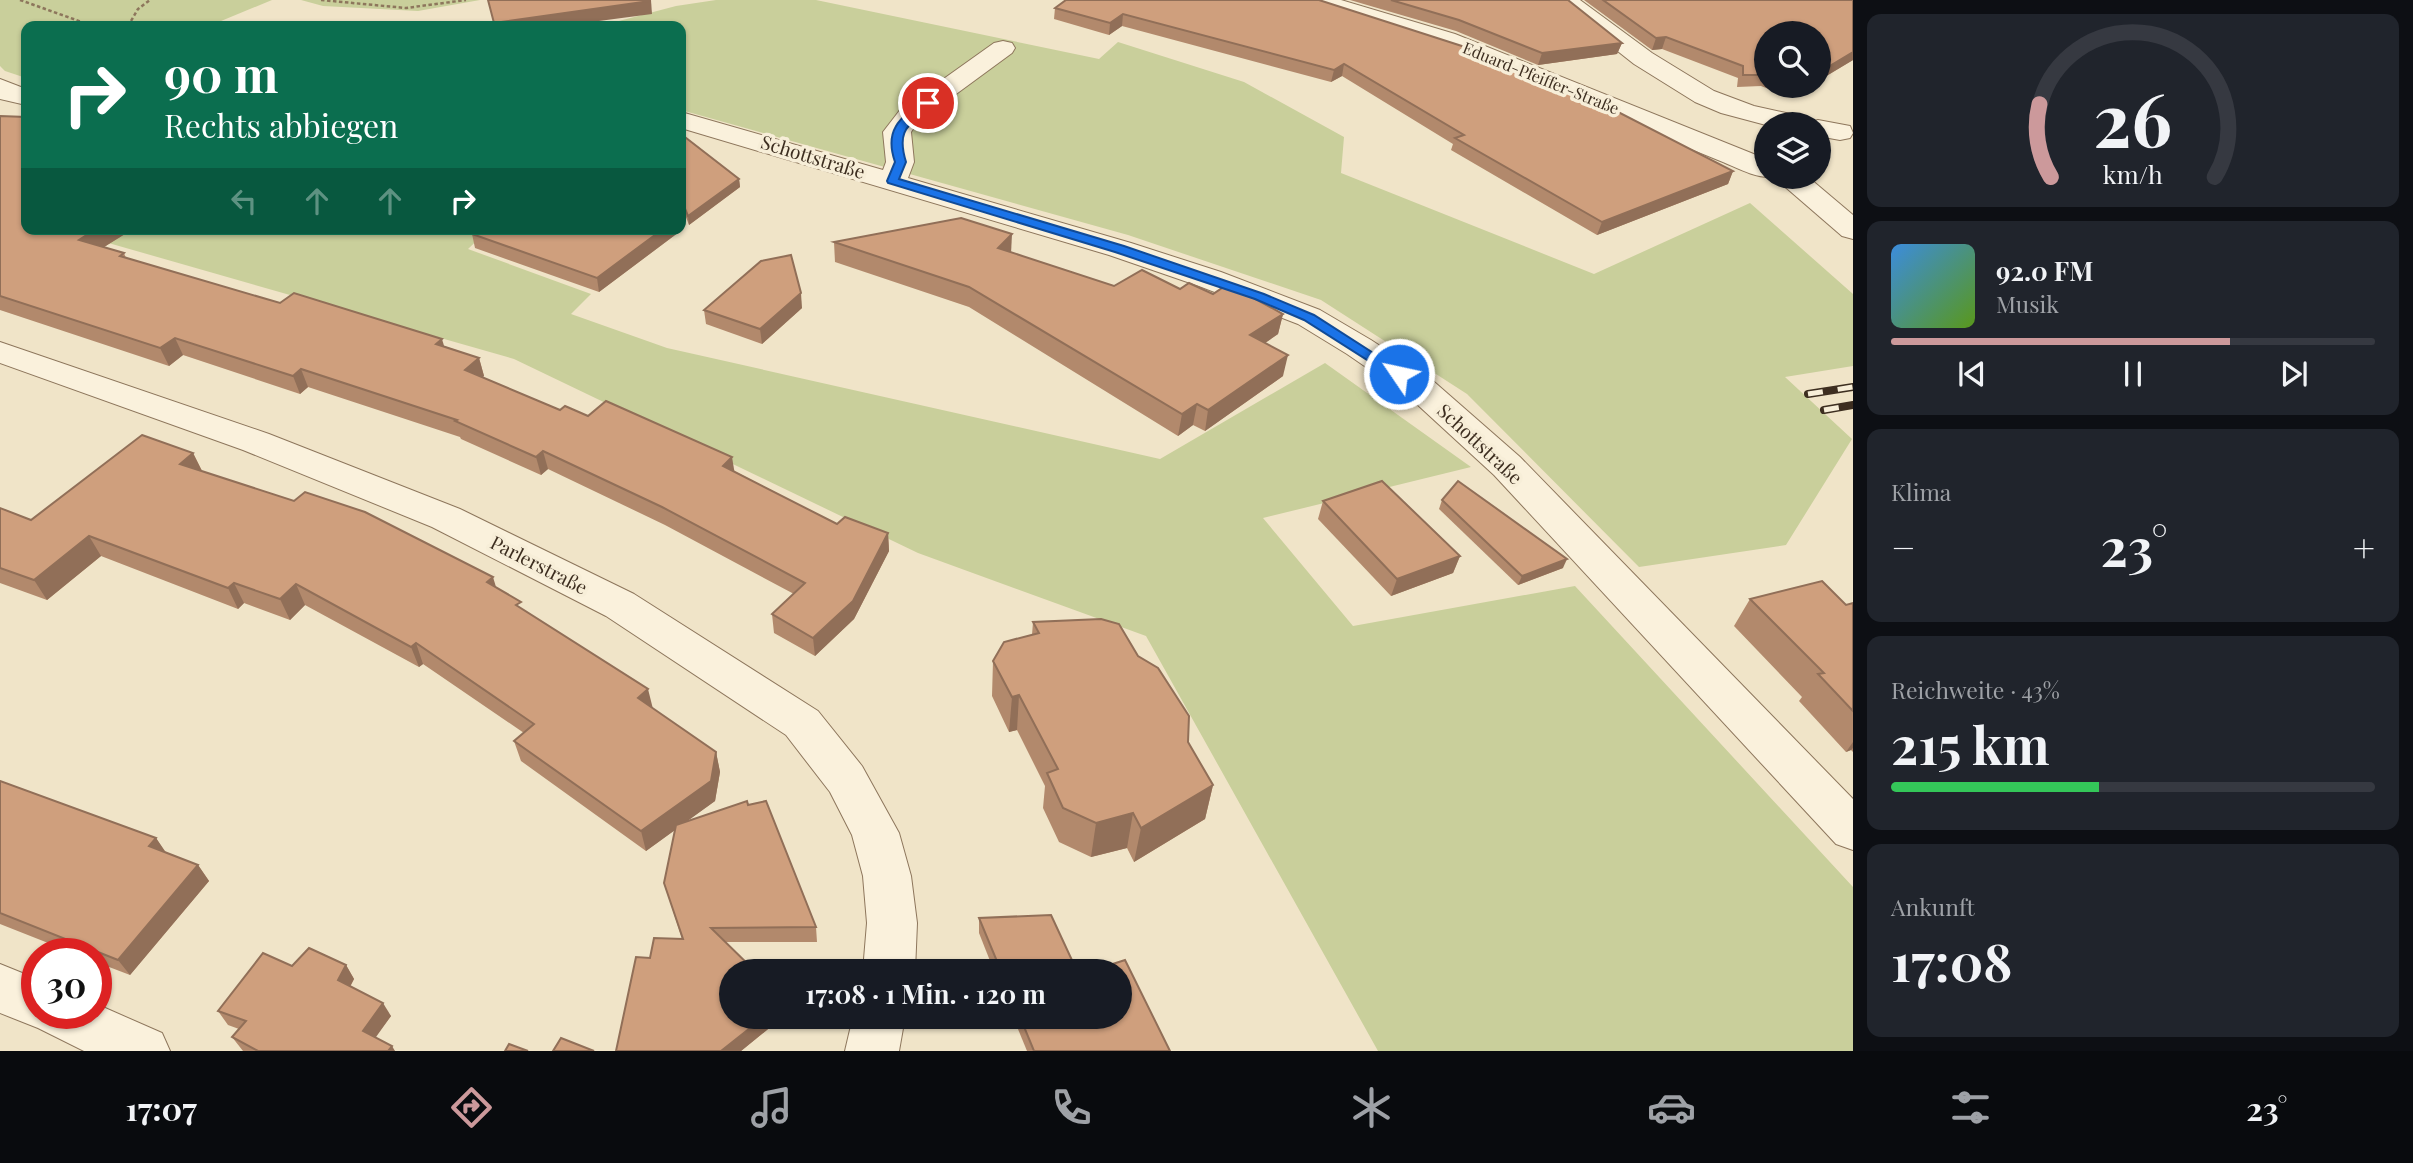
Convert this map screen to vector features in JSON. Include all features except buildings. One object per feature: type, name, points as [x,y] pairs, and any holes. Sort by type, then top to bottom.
[{"type":"street","name":"Eduard-Pfeiffer-Straße","points":[[1313,0],[1464,45],[1754,165]]},
{"type":"street","points":[[1565,0],[1655,67],[1694,92],[1754,115]]},
{"type":"street","points":[[892,181],[900,162],[897,132],[909,116],[1003,48]]},
{"type":"street","name":"Schottstraße","points":[[686,121],[1120,249],[1260,296],[1309,317],[1420,388],[1507,466],[1853,830]]},
{"type":"street","points":[[1831,187],[1849,191]]},
{"type":"street","points":[[1803,189],[1853,230]]},
{"type":"street","name":"Parlerstraße","points":[[0,352],[256,442],[446,518],[620,605],[802,723],[846,779],[875,833],[887,876],[892,923],[890,959]]},
{"type":"street","points":[[0,988],[21,997]]},
{"type":"street","points":[[94,1029],[143,1051]]},
{"type":"street","points":[[872,1051],[877,1029]]},
{"type":"path","points":[[20,0],[80,21]]},
{"type":"path","points":[[131,21],[138,9],[149,0]]},
{"type":"path","points":[[321,0],[406,8],[466,0]]},
{"type":"green space","points":[[0,0],[272,0],[221,21],[21,21],[21,76],[5,71],[0,66]]},
{"type":"green space","points":[[301,0],[480,0],[418,11],[323,6]]},
{"type":"green space","points":[[716,0],[816,0],[1099,59],[1118,42],[1244,82],[1344,137],[1341,173],[1594,274],[1750,203],[1853,294],[1853,366],[1785,377],[1852,439],[1786,545],[1639,567],[1467,394],[1321,300],[1128,235],[686,111],[686,21],[619,21],[676,6]]},
{"type":"green space","points":[[80,235],[483,235],[468,249],[591,294],[571,314],[667,348],[1160,459],[1325,363],[1471,467],[1263,518],[1353,626],[1575,586],[1853,887],[1853,1051],[1378,1051],[1146,636],[918,553],[514,359]]},
{"type":"railway","points":[[1808,394],[1853,387]]},
{"type":"railway","points":[[1824,410],[1853,405]]},
{"type":"route","points":[[928,103],[909,116],[897,132],[900,162],[892,181],[1120,249],[1260,296],[1309,317],[1399,374]]}]
